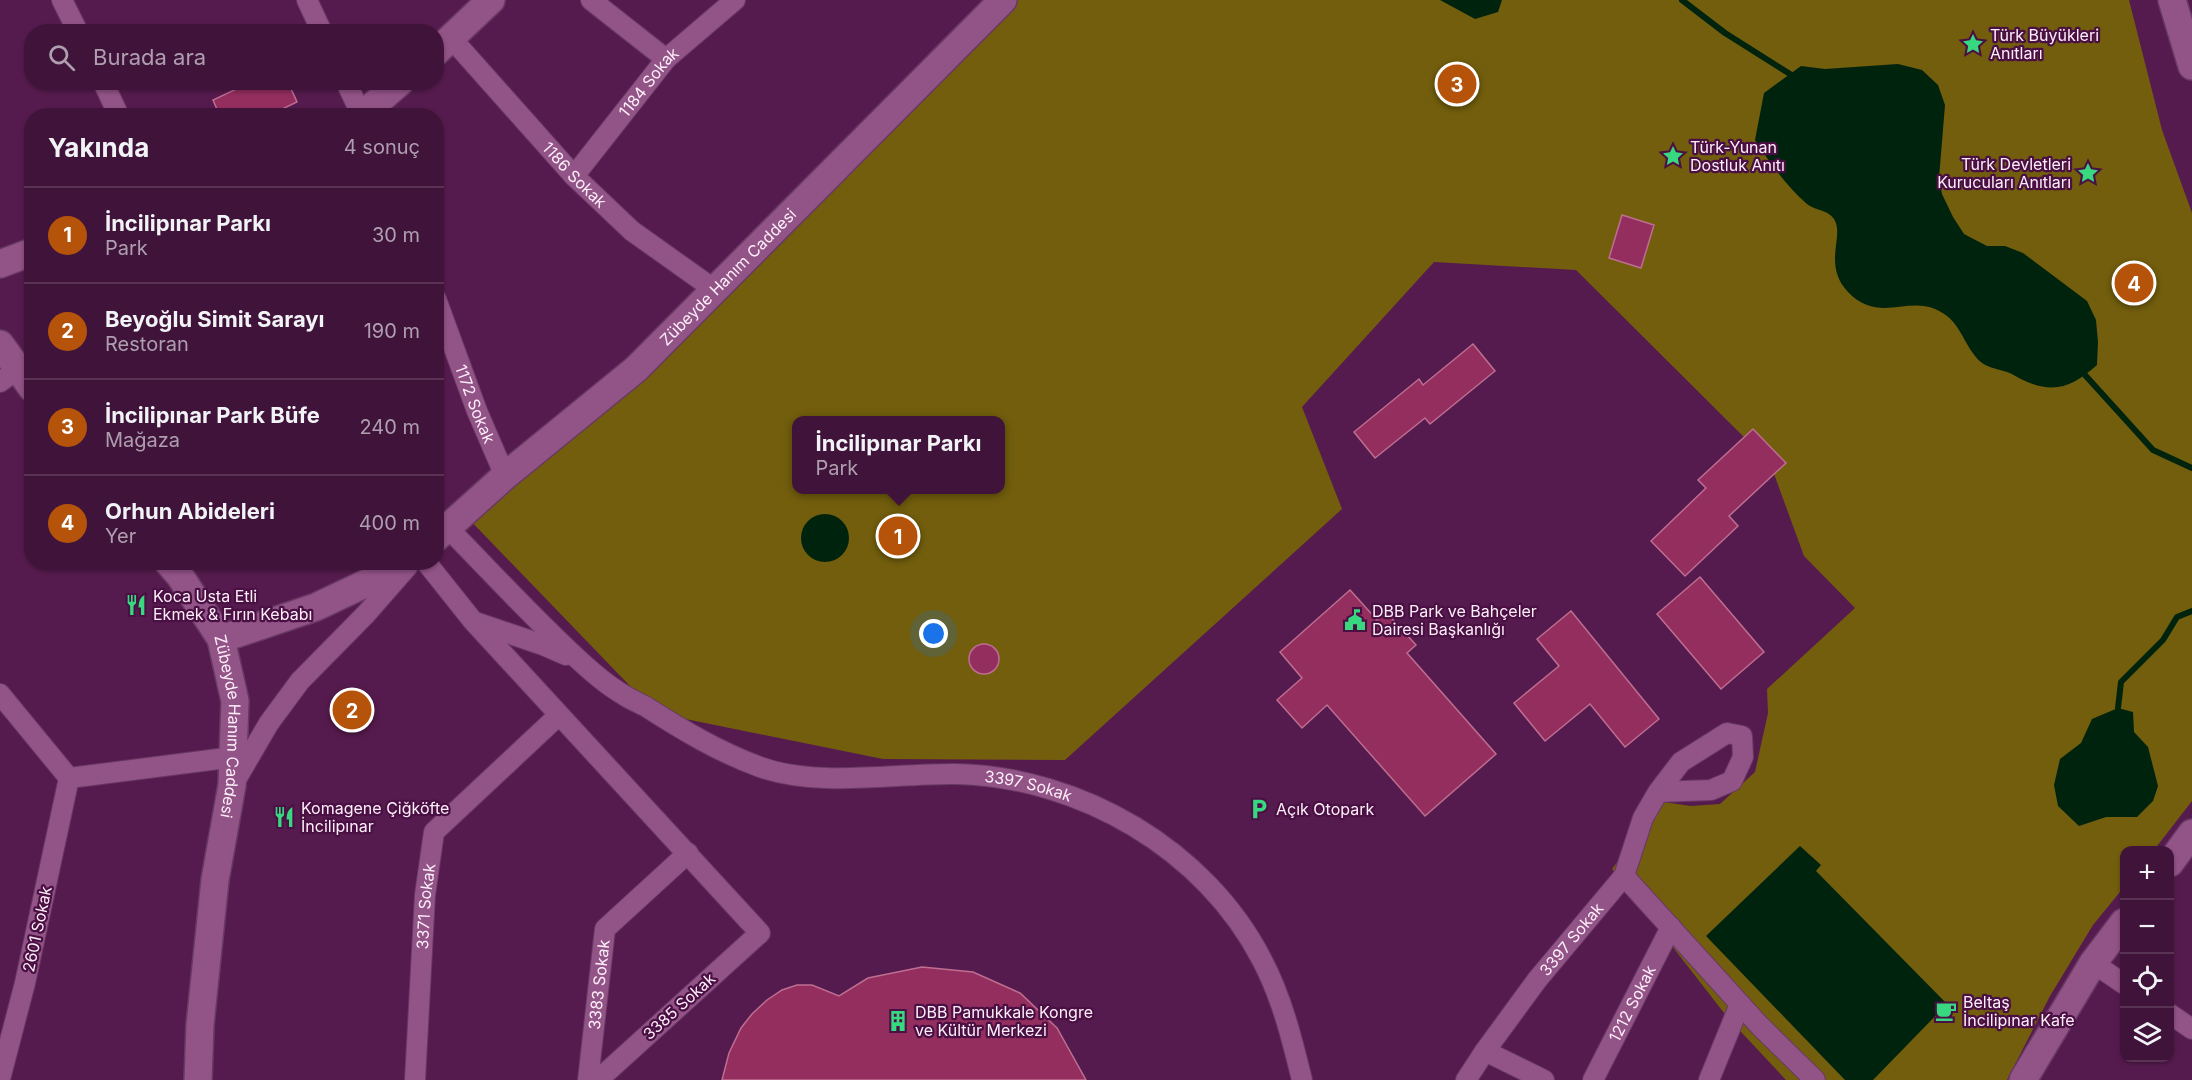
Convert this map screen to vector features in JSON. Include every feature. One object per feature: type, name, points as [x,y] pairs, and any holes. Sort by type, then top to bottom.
[{"type":"main road","points":[[444,46],[491,0]]},
{"type":"main road","name":"Zübeyde Hanım Caddesi","points":[[444,531],[506,476],[636,369],[1003,0]]},
{"type":"main road","points":[[2172,0],[2192,66]]},
{"type":"main road","points":[[369,108],[391,90]]},
{"type":"main road","points":[[0,264],[24,255]]},
{"type":"main road","points":[[0,344],[16,380]]},
{"type":"main road","points":[[175,570],[221,639]]},
{"type":"main road","name":"Zübeyde Hanım Caddesi","points":[[198,1080],[200,1025],[215,880],[232,785],[234,757],[236,701],[221,639],[316,607],[390,570]]},
{"type":"main road","points":[[2174,856],[2192,833]]},
{"type":"main road","points":[[2023,1080],[2093,963],[2120,927]]},
{"type":"street","points":[[62,0],[74,24]]},
{"type":"street","points":[[307,0],[318,24]]},
{"type":"street","points":[[591,0],[666,59]]},
{"type":"street","name":"1184 Sokak","points":[[574,176],[666,59],[735,0]]},
{"type":"street","name":"1186 Sokak","points":[[444,46],[632,231],[715,290]]},
{"type":"street","points":[[107,90],[115,108]]},
{"type":"street","points":[[350,90],[358,108]]},
{"type":"street","name":"1172 Sokak","points":[[444,329],[506,476]]},
{"type":"street","points":[[444,535],[582,663]]},
{"type":"street","points":[[232,785],[269,723],[300,681],[366,614],[404,570]]},
{"type":"street","points":[[432,570],[473,621],[688,853]]},
{"type":"street","points":[[473,621],[543,645],[582,663]]},
{"type":"street","name":"3397 Sokak","points":[[582,663],[621,694],[645,706],[702,742],[763,768],[792,774],[837,778],[959,774],[1024,781],[1056,790],[1102,808],[1122,819],[1150,837],[1181,862],[1214,891],[1232,914],[1262,959],[1282,1005],[1302,1080]]},
{"type":"street","points":[[0,694],[69,778],[234,757]]},
{"type":"street","name":"3371 Sokak","points":[[415,1080],[425,895],[434,832],[559,715]]},
{"type":"street","name":"2601 Sokak","points":[[0,1079],[25,983],[69,778]]},
{"type":"street","name":"3397 Sokak","points":[[1466,1080],[1537,980],[1624,876],[1643,818],[1658,792]]},
{"type":"street","name":"3385 Sokak","points":[[598,1080],[760,933],[688,853]]},
{"type":"street","name":"3383 Sokak","points":[[588,1080],[605,929],[688,853]]},
{"type":"street","points":[[1624,876],[1740,1004],[1815,1080]]},
{"type":"street","name":"1212 Sokak","points":[[1593,1080],[1671,927]]},
{"type":"street","points":[[2093,963],[2120,981]]},
{"type":"street","points":[[1709,1080],[1740,1004]]},
{"type":"street","points":[[2174,1017],[2192,1029]]},
{"type":"street","points":[[1485,1051],[1544,1080]]},
{"type":"shaded area","points":[[998,0],[2129,0],[2162,130],[2192,213],[2192,801],[2157,846],[2120,846],[2120,892],[2093,925],[2050,996],[2007,1080],[1786,1080],[1728,1018],[1612,869],[1663,802],[1691,806],[1720,804],[1755,772],[1768,713],[1767,689],[1855,608],[1804,556],[1770,463],[1576,270],[1434,262],[1302,407],[1342,509],[1065,760],[883,759],[656,713],[465,515]]},
{"type":"shaded area","points":[[1440,0],[1502,0],[1498,12],[1475,19]]},
{"type":"shaded area","points":[[1898,64],[1922,70],[1938,85],[1945,105],[1939,178],[1942,194],[1964,234],[1987,246],[2005,246],[2023,253],[2087,301],[2096,320],[2097,365],[2080,378],[2063,386],[2034,385],[1982,363],[1970,349],[1955,324],[1935,309],[1924,306],[1881,308],[1859,301],[1840,282],[1836,271],[1837,226],[1834,219],[1828,213],[1807,204],[1792,190],[1755,140],[1764,93],[1801,66],[1825,69]]},
{"type":"shaded area","points":[[820,514],[830,514],[842,521],[849,533],[849,543],[842,555],[830,562],[820,562],[805,551],[801,543],[801,533],[812,518]]},
{"type":"shaded area","points":[[2118,708],[2133,712],[2134,732],[2148,747],[2158,786],[2153,801],[2137,817],[2106,817],[2079,826],[2058,806],[2054,785],[2060,759],[2081,743],[2092,719]]},
{"type":"shaded area","points":[[1800,846],[1821,865],[1816,871],[1947,1004],[1873,1080],[1845,1080],[1706,936]]},
{"type":"building","points":[[234,90],[292,90],[297,102],[285,108],[216,108],[213,100]]},
{"type":"building","points":[[1622,215],[1654,225],[1641,268],[1609,258]]},
{"type":"building","points":[[1473,344],[1495,371],[1430,424],[1425,418],[1375,458],[1354,432],[1419,379],[1423,385]]},
{"type":"building","points":[[1753,429],[1786,463],[1729,516],[1738,526],[1685,576],[1651,541],[1706,488],[1698,480]]},
{"type":"building","points":[[1700,577],[1764,652],[1721,689],[1657,614]]},
{"type":"building","points":[[1350,590],[1377,620],[1386,612],[1416,645],[1407,653],[1496,754],[1425,816],[1327,705],[1302,728],[1277,700],[1302,678],[1280,652]]},
{"type":"building","points":[[1571,611],[1659,719],[1625,747],[1590,704],[1545,741],[1514,703],[1559,666],[1537,639]]},
{"type":"building","points":[[984,644],[995,648],[999,659],[995,670],[984,674],[973,670],[969,659],[973,648]]},
{"type":"building","name":"DBB Pamukkale Kongre ve Kültür Merkezi","points":[[922,967],[973,972],[1020,993],[1057,1028],[1086,1080],[722,1080],[729,1053],[741,1028],[767,1000],[782,990],[797,985],[812,985],[839,996],[868,978]]},
{"type":"waterway","points":[[1682,0],[1725,33],[1790,74]]},
{"type":"waterway","points":[[2085,375],[2153,450],[2192,468]]},
{"type":"waterway","points":[[2118,708],[2121,682],[2163,640],[2177,617],[2192,611]]},
{"type":"place","name":"Türk Büyükleri Anıtları","points":[[1973,44]]},
{"type":"place","name":"İncilipınar Park Büfe","points":[[1457,84]]},
{"type":"place","name":"Türk-Yunan Dostluk Anıtı","points":[[1673,156]]},
{"type":"place","name":"Türk Devletleri Kurucuları Anıtları","points":[[2088,173]]},
{"type":"place","name":"Orhun Abideleri","points":[[2134,283]]},
{"type":"place","name":"İncilipınar Parkı","points":[[898,536]]},
{"type":"place","name":"Koca Usta Etli Ekmek & Fırın Kebabı","points":[[136,605]]},
{"type":"place","name":"DBB Park ve Bahçeler Dairesi Başkanlığı","points":[[1355,620]]},
{"type":"place","name":"Beyoğlu Simit Sarayı","points":[[352,710]]},
{"type":"place","name":"Açık Otopark","points":[[1259,809]]},
{"type":"place","name":"Komagene Çiğköfte İncilipınar","points":[[284,817]]},
{"type":"place","name":"Beltaş İncilipınar Kafe","points":[[1946,1011]]},
{"type":"place","name":"DBB Pamukkale Kongre ve Kültür Merkezi","points":[[898,1021]]}]
